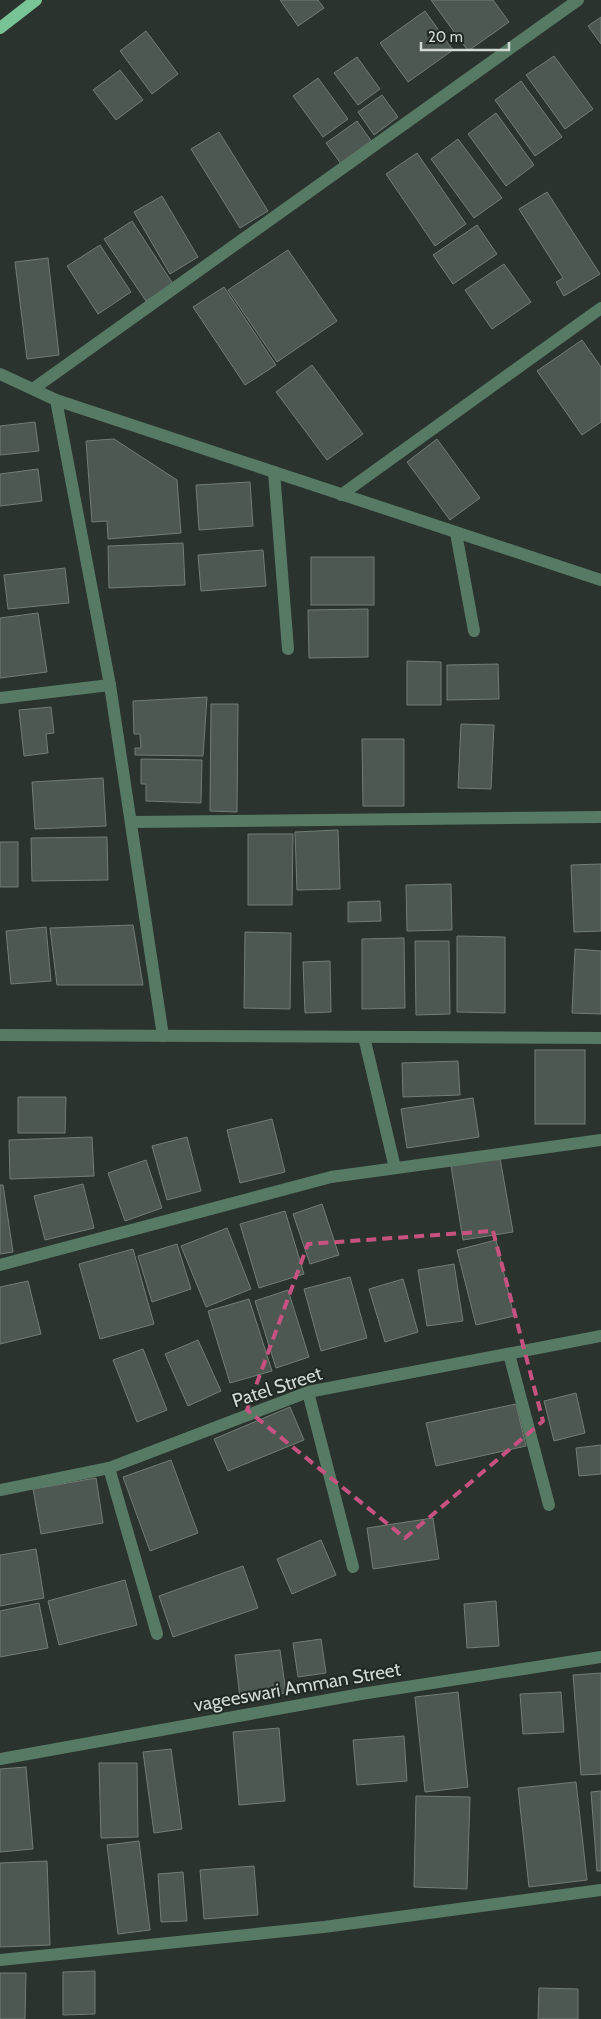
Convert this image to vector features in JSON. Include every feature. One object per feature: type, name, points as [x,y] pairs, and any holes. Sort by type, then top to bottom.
[{"type":"main road","points":[[0,28],[36,0]]},
{"type":"street","points":[[33,389],[578,0]]},
{"type":"street","points":[[341,495],[601,308]]},
{"type":"street","points":[[0,374],[56,400],[601,580]]},
{"type":"street","points":[[56,400],[110,685],[163,1036]]},
{"type":"street","points":[[274,472],[288,649]]},
{"type":"street","points":[[456,533],[474,631]]},
{"type":"street","points":[[0,698],[110,685]]},
{"type":"street","points":[[132,822],[601,817]]},
{"type":"street","points":[[0,1035],[601,1038]]},
{"type":"street","points":[[364,1037],[395,1168]]},
{"type":"street","points":[[0,1265],[331,1177],[601,1140]]},
{"type":"street","name":"Patel Street","points":[[0,1490],[110,1468],[308,1392],[601,1336]]},
{"type":"street","points":[[509,1354],[549,1505]]},
{"type":"street","points":[[308,1392],[353,1567]]},
{"type":"street","points":[[110,1468],[157,1634]]},
{"type":"street","name":"vageeswari Amman Street","points":[[0,1759],[361,1694],[601,1657]]},
{"type":"street","points":[[0,1960],[324,1927],[601,1890]]},
{"type":"highlighted area","points":[[493,1231],[543,1421],[405,1538],[247,1410],[308,1244]]},
{"type":"building","points":[[280,0],[318,0],[324,8],[298,26]]},
{"type":"building","points":[[431,0],[493,0],[509,22],[468,51]]},
{"type":"building","points":[[425,11],[453,50],[408,82],[380,43]]},
{"type":"building","points":[[601,17],[601,44],[588,26]]},
{"type":"building","points":[[146,31],[178,74],[152,94],[120,51]]},
{"type":"building","points":[[554,56],[593,109],[565,129],[526,75]]},
{"type":"building","points":[[357,57],[380,89],[358,105],[334,73]]},
{"type":"building","points":[[120,70],[143,100],[116,120],[93,90]]},
{"type":"building","points":[[318,78],[348,119],[323,137],[293,96]]},
{"type":"building","points":[[521,81],[562,137],[535,156],[495,100]]},
{"type":"building","points":[[382,95],[398,117],[374,135],[358,112]]},
{"type":"building","points":[[496,113],[534,165],[506,186],[468,134]]},
{"type":"building","points":[[357,121],[372,142],[341,164],[326,143]]},
{"type":"building","points":[[219,132],[268,211],[240,228],[191,149]]},
{"type":"building","points":[[458,139],[502,198],[474,218],[431,159]]},
{"type":"building","points":[[417,153],[466,224],[435,246],[386,174]]},
{"type":"building","points":[[547,192],[600,274],[564,296],[556,282],[563,278],[519,209]]},
{"type":"building","points":[[162,196],[198,257],[170,274],[134,212]]},
{"type":"building","points":[[132,221],[173,284],[146,301],[104,239]]},
{"type":"building","points":[[477,225],[497,254],[453,284],[433,255]]},
{"type":"building","points":[[100,245],[131,292],[98,314],[67,266]]},
{"type":"building","points":[[288,250],[337,321],[277,362],[228,290]]},
{"type":"building","points":[[48,258],[59,355],[27,359],[15,262]]},
{"type":"building","points":[[504,264],[531,302],[492,329],[465,290]]},
{"type":"building","points":[[224,287],[276,365],[245,385],[193,307]]},
{"type":"building","points":[[582,340],[601,367],[601,422],[582,435],[537,371]]},
{"type":"building","points":[[312,365],[363,434],[327,460],[276,392]]},
{"type":"building","points":[[35,422],[39,451],[0,455],[0,426]]},
{"type":"building","points":[[114,439],[177,480],[181,533],[108,539],[107,521],[92,522],[86,441]]},
{"type":"building","points":[[437,439],[480,498],[450,520],[407,462]]},
{"type":"building","points":[[38,469],[42,501],[0,506],[0,474]]},
{"type":"building","points":[[250,482],[253,526],[199,530],[196,485]]},
{"type":"building","points":[[183,543],[185,585],[109,588],[108,546]]},
{"type":"building","points":[[263,550],[266,586],[201,591],[198,555]]},
{"type":"building","points":[[311,557],[374,557],[374,605],[311,605]]},
{"type":"building","points":[[65,568],[69,603],[8,609],[4,575]]},
{"type":"building","points":[[368,609],[368,657],[309,658],[308,610]]},
{"type":"building","points":[[38,613],[47,672],[0,678],[0,618]]},
{"type":"building","points":[[407,661],[441,662],[441,705],[407,705]]},
{"type":"building","points":[[498,664],[499,699],[447,700],[447,665]]},
{"type":"building","points":[[207,697],[203,756],[135,755],[135,748],[141,748],[140,734],[134,734],[133,701]]},
{"type":"building","points":[[211,704],[238,704],[237,812],[210,811]]},
{"type":"building","points":[[51,707],[54,733],[46,734],[48,753],[24,756],[19,710]]},
{"type":"building","points":[[461,724],[494,725],[491,789],[458,788]]},
{"type":"building","points":[[362,739],[404,739],[404,806],[363,806]]},
{"type":"building","points":[[141,759],[202,760],[201,803],[146,801],[146,784],[141,784]]},
{"type":"building","points":[[103,778],[106,826],[35,829],[32,782]]},
{"type":"building","points":[[338,830],[340,889],[297,890],[295,832]]},
{"type":"building","points":[[248,834],[293,834],[292,905],[248,905]]},
{"type":"building","points":[[107,837],[108,880],[32,881],[31,838]]},
{"type":"building","points":[[0,842],[18,842],[18,887],[0,887]]},
{"type":"building","points":[[601,864],[601,931],[574,932],[571,865]]},
{"type":"building","points":[[451,884],[452,930],[407,931],[406,885]]},
{"type":"building","points":[[380,901],[381,921],[348,922],[348,902]]},
{"type":"building","points":[[133,925],[143,985],[57,985],[50,928]]},
{"type":"building","points":[[46,927],[51,981],[11,984],[6,931]]},
{"type":"building","points":[[245,932],[291,933],[290,1009],[244,1008]]},
{"type":"building","points":[[457,936],[505,937],[505,1013],[457,1012]]},
{"type":"building","points":[[404,938],[405,1008],[362,1009],[362,939]]},
{"type":"building","points":[[415,941],[449,941],[450,1014],[416,1015]]},
{"type":"building","points":[[575,949],[601,951],[601,1014],[572,1013]]},
{"type":"building","points":[[330,961],[331,1012],[305,1013],[303,962]]},
{"type":"building","points":[[535,1050],[585,1050],[585,1124],[535,1124]]},
{"type":"building","points":[[458,1061],[460,1095],[403,1097],[402,1063]]},
{"type":"building","points":[[18,1097],[66,1097],[65,1133],[18,1133]]},
{"type":"building","points":[[473,1098],[479,1137],[407,1148],[401,1109]]},
{"type":"building","points":[[272,1119],[285,1172],[240,1183],[227,1130]]},
{"type":"building","points":[[92,1137],[94,1176],[10,1179],[9,1140]]},
{"type":"building","points":[[187,1137],[201,1191],[167,1200],[152,1146]]},
{"type":"building","points":[[500,1158],[513,1232],[463,1240],[451,1166]]},
{"type":"building","points":[[146,1160],[162,1208],[125,1221],[108,1173]]},
{"type":"building","points":[[83,1184],[94,1228],[45,1240],[34,1196]]},
{"type":"building","points":[[0,1185],[3,1185],[13,1252],[0,1254]]},
{"type":"building","points":[[322,1204],[339,1255],[310,1264],[293,1214]]},
{"type":"building","points":[[285,1211],[304,1274],[259,1288],[240,1224]]},
{"type":"building","points":[[227,1228],[251,1289],[206,1307],[181,1246]]},
{"type":"building","points":[[496,1240],[514,1316],[476,1325],[457,1250]]},
{"type":"building","points":[[177,1244],[191,1289],[152,1302],[138,1256]]},
{"type":"building","points":[[133,1249],[154,1324],[100,1339],[79,1264]]},
{"type":"building","points":[[454,1264],[463,1321],[427,1326],[418,1270]]},
{"type":"building","points":[[350,1277],[367,1338],[321,1351],[304,1289]]},
{"type":"building","points":[[403,1279],[418,1332],[385,1342],[369,1289]]},
{"type":"building","points":[[28,1281],[41,1334],[0,1344],[0,1287]]},
{"type":"building","points":[[288,1290],[309,1357],[276,1368],[255,1301]]},
{"type":"building","points":[[249,1299],[272,1371],[230,1383],[208,1311]]},
{"type":"building","points":[[198,1340],[221,1391],[188,1406],[165,1354]]},
{"type":"building","points":[[143,1349],[167,1410],[137,1422],[113,1360]]},
{"type":"building","points":[[576,1393],[585,1433],[554,1441],[544,1401]]},
{"type":"building","points":[[516,1404],[526,1446],[436,1466],[426,1423]]},
{"type":"building","points":[[290,1407],[304,1440],[228,1471],[214,1439]]},
{"type":"building","points":[[601,1445],[601,1474],[579,1476],[576,1448]]},
{"type":"building","points":[[171,1460],[198,1533],[150,1551],[123,1477]]},
{"type":"building","points":[[96,1478],[103,1523],[41,1534],[33,1489]]},
{"type":"building","points":[[433,1518],[439,1559],[373,1569],[367,1528]]},
{"type":"building","points":[[321,1540],[336,1575],[292,1594],[277,1559]]},
{"type":"building","points":[[36,1549],[44,1598],[0,1606],[0,1555]]},
{"type":"building","points":[[243,1566],[258,1608],[173,1637],[159,1596]]},
{"type":"building","points":[[125,1580],[137,1625],[59,1645],[48,1601]]},
{"type":"building","points":[[496,1601],[499,1646],[467,1648],[464,1604]]},
{"type":"building","points":[[39,1603],[48,1648],[0,1657],[0,1611]]},
{"type":"building","points":[[321,1639],[326,1673],[298,1677],[293,1643]]},
{"type":"building","points":[[280,1650],[286,1693],[240,1698],[235,1655]]},
{"type":"building","points":[[601,1673],[601,1774],[581,1775],[573,1675]]},
{"type":"building","points":[[458,1692],[468,1787],[425,1792],[415,1697]]},
{"type":"building","points":[[561,1692],[564,1732],[523,1734],[520,1694]]},
{"type":"building","points":[[279,1728],[285,1801],[239,1805],[233,1732]]},
{"type":"building","points":[[404,1736],[407,1781],[357,1785],[353,1740]]},
{"type":"building","points":[[171,1749],[182,1829],[154,1833],[143,1752]]},
{"type":"building","points":[[99,1763],[137,1763],[138,1837],[101,1838]]},
{"type":"building","points":[[26,1767],[33,1849],[0,1852],[0,1769]]},
{"type":"building","points":[[576,1782],[587,1880],[529,1887],[518,1788]]},
{"type":"building","points":[[601,1791],[601,1871],[597,1871],[591,1792]]},
{"type":"building","points":[[416,1796],[470,1797],[467,1889],[414,1887]]},
{"type":"building","points":[[139,1841],[150,1930],[118,1934],[107,1845]]},
{"type":"building","points":[[47,1861],[50,1945],[0,1947],[0,1863]]},
{"type":"building","points":[[254,1866],[258,1915],[204,1919],[200,1870]]},
{"type":"building","points":[[183,1872],[187,1921],[161,1922],[158,1874]]},
{"type":"building","points":[[95,1971],[95,2014],[63,2015],[63,1972]]},
{"type":"building","points":[[0,1973],[26,1973],[25,2019],[0,2019]]},
{"type":"building","points":[[539,1988],[578,1989],[578,2019],[538,2019]]}]
